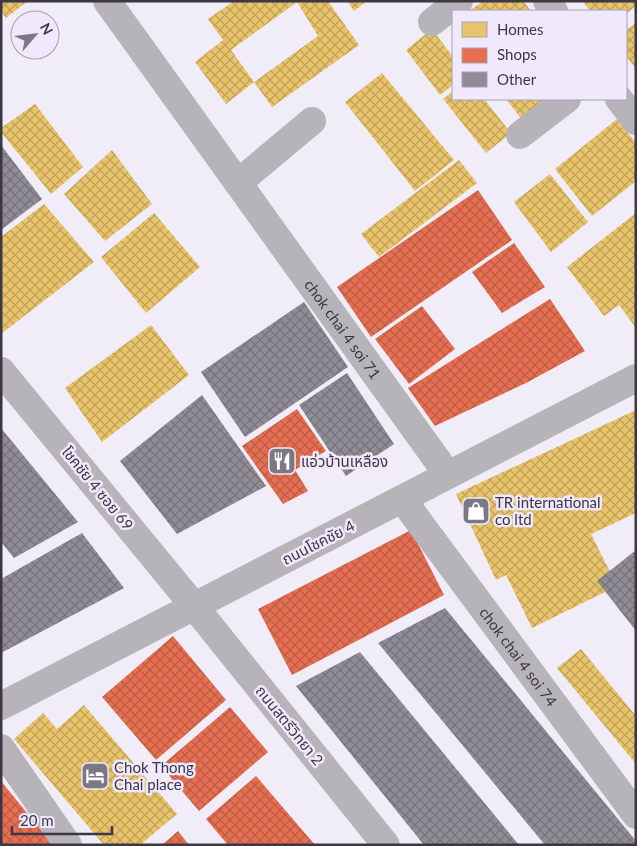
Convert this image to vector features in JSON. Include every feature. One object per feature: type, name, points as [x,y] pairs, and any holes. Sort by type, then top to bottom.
[{"type":"street","name":"chok chai 4 soi 71","points":[[107,1],[448,475]]},
{"type":"street","points":[[432,22],[459,1]]},
{"type":"street","points":[[520,134],[566,100]]},
{"type":"street","points":[[620,100],[636,121]]},
{"type":"street","points":[[238,183],[312,121]]},
{"type":"street","name":"โชคชัย 4 ซอย 69","points":[[1,371],[194,606]]},
{"type":"street","name":"ถนนโชคชัย 4","points":[[1,706],[636,378]]},
{"type":"street","name":"chok chai 4 soi 74","points":[[402,499],[636,815]]},
{"type":"street","name":"ถนนสตรีวิทยา 2","points":[[194,606],[386,845]]},
{"type":"street","points":[[1,748],[68,845]]},
{"type":"building: Homes","points":[[1,1],[28,1],[16,10],[10,10],[10,15],[6,18],[1,11]]},
{"type":"building: Homes","points":[[234,1],[328,1],[359,45],[272,107],[254,82],[226,104],[195,62],[223,40],[208,19]],"holes":[[[297,2],[318,36],[254,82],[231,50]]]},
{"type":"building: Homes","points":[[347,1],[367,1],[354,11]]},
{"type":"building: Homes","points":[[483,1],[523,1],[530,10],[470,10]]},
{"type":"building: Homes","points":[[582,1],[636,1],[636,6],[627,13],[627,10],[590,10]]},
{"type":"building: Homes","points":[[636,23],[636,69],[627,57],[627,29]]},
{"type":"building: Homes","points":[[432,29],[452,56],[452,86],[440,95],[406,50]]},
{"type":"building: Homes","points":[[382,73],[454,160],[415,191],[345,102]]},
{"type":"building: Homes","points":[[452,92],[452,100],[485,100],[511,133],[486,153],[443,99]]},
{"type":"building: Homes","points":[[507,100],[551,100],[523,121]]},
{"type":"building: Homes","points":[[35,104],[83,167],[51,194],[1,132],[1,128]]},
{"type":"building: Homes","points":[[617,119],[636,143],[636,181],[592,216],[555,169]]},
{"type":"building: Homes","points":[[112,150],[152,204],[105,241],[64,194]]},
{"type":"building: Homes","points":[[459,160],[477,183],[379,257],[361,234]]},
{"type":"building: Homes","points":[[550,174],[588,222],[551,252],[514,202]]},
{"type":"building: Homes","points":[[44,204],[94,262],[1,334],[1,237]]},
{"type":"building: Homes","points":[[154,213],[200,267],[146,313],[101,257]]},
{"type":"building: Homes","points":[[636,213],[636,328],[619,305],[604,316],[567,267]]},
{"type":"building: Homes","points":[[151,325],[189,375],[102,442],[65,388]]},
{"type":"building: Homes","points":[[634,411],[636,413],[636,513],[591,534],[617,586],[532,628],[506,575],[496,580],[456,494]]},
{"type":"building: Homes","points":[[581,649],[636,716],[636,764],[557,668]]},
{"type":"building: Homes","name":"Chok Thong Chai place","points":[[84,705],[177,814],[140,845],[104,845],[14,739],[43,713],[57,729]]},
{"type":"building: Shops","points":[[478,190],[512,240],[371,337],[337,287]]},
{"type":"building: Shops","points":[[514,243],[545,287],[502,313],[472,272]]},
{"type":"building: Shops","points":[[550,299],[585,351],[526,383],[435,426],[408,388]]},
{"type":"building: Shops","points":[[422,306],[455,349],[409,384],[375,339]]},
{"type":"building: Shops","name":"แอ่วบ้านเหลือง","points":[[297,409],[326,451],[295,470],[308,491],[283,504],[242,446]]},
{"type":"building: Shops","points":[[411,530],[444,595],[292,675],[258,609]]},
{"type":"building: Shops","points":[[173,636],[226,700],[156,760],[102,697]]},
{"type":"building: Shops","points":[[230,707],[268,752],[199,811],[161,766]]},
{"type":"building: Shops","points":[[256,776],[315,845],[228,845],[206,819]]},
{"type":"building: Shops","points":[[1,781],[53,845],[1,845]]},
{"type":"building: Shops","points":[[178,831],[189,845],[162,845]]},
{"type":"building: Other","points":[[1,145],[42,199],[1,230]]},
{"type":"building: Other","points":[[304,302],[348,367],[245,437],[201,372]]},
{"type":"building: Other","points":[[347,373],[394,444],[346,476],[299,405]]},
{"type":"building: Other","points":[[202,395],[266,486],[177,534],[120,461]]},
{"type":"building: Other","points":[[1,428],[78,522],[14,558],[1,542]]},
{"type":"building: Other","points":[[82,533],[124,588],[1,653],[1,579]]},
{"type":"building: Other","points":[[636,550],[636,631],[597,581]]},
{"type":"building: Other","points":[[445,608],[636,841],[636,845],[545,845],[378,643]]},
{"type":"building: Other","points":[[360,652],[519,845],[424,845],[296,686]]},
{"type":"place","name":"แอ่วบ้านเหลือง","points":[[282,461]]},
{"type":"place","name":"TR international co ltd","points":[[476,511]]},
{"type":"place","name":"Chok Thong Chai place","points":[[95,776]]}]
